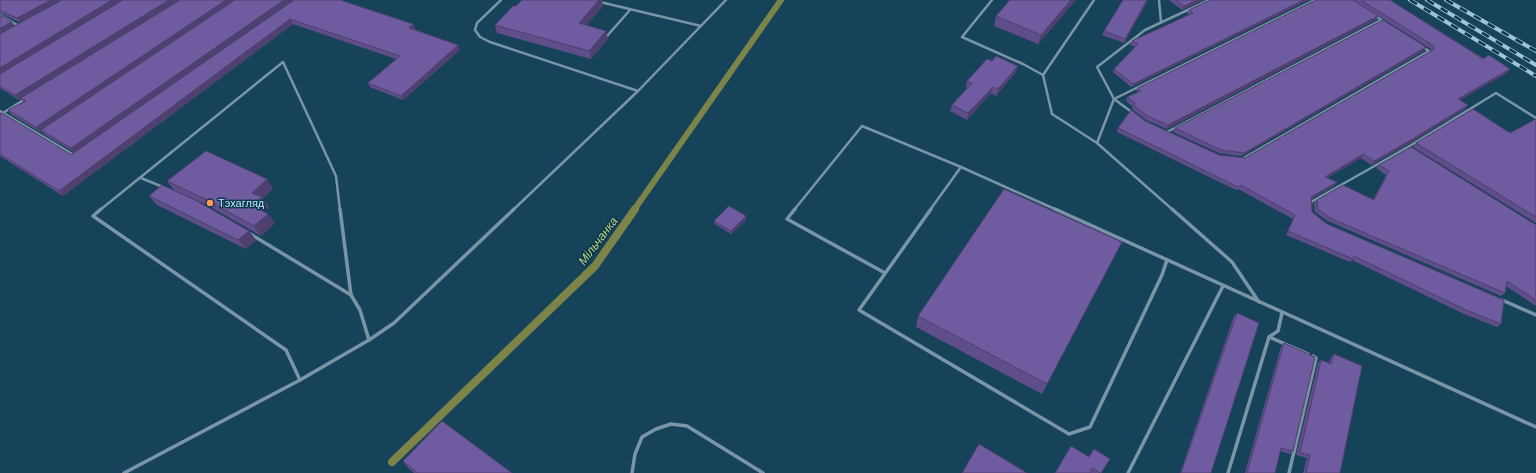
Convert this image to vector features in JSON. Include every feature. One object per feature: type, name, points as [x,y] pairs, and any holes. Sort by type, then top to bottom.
[{"type":"lane","points":[[502,0],[477,23],[475,30],[480,37],[490,42],[638,91]]},
{"type":"lane","points":[[124,473],[300,380],[369,340],[394,322],[638,91],[726,0]]},
{"type":"lane","points":[[992,0],[962,37],[1023,64],[1043,75]]},
{"type":"lane","points":[[1094,0],[1043,75],[1052,114],[1097,143],[1232,262],[1260,303]]},
{"type":"lane","points":[[1159,0],[1161,22]]},
{"type":"lane","points":[[1139,117],[1114,99],[1097,67],[1145,30],[1209,0]]},
{"type":"lane","points":[[1097,143],[1114,99],[1315,0]]},
{"type":"lane","points":[[597,2],[701,26]]},
{"type":"lane","points":[[607,36],[630,10]]},
{"type":"lane","points":[[1369,12],[1387,24]]},
{"type":"lane","points":[[0,15],[21,26],[14,30]]},
{"type":"lane","points":[[1167,132],[1381,20]]},
{"type":"lane","points":[[1234,158],[1242,159],[1429,51],[1417,44]]},
{"type":"lane","points":[[300,380],[286,350],[93,216],[283,62],[336,176],[351,295],[360,310],[369,340]]},
{"type":"lane","points":[[1311,208],[1311,202],[1408,147],[1496,92],[1536,118]]},
{"type":"lane","points":[[30,96],[2,112],[75,156]]},
{"type":"lane","points":[[885,273],[787,220],[862,126],[961,167],[1536,427]]},
{"type":"lane","points":[[1160,128],[1173,135]]},
{"type":"lane","points":[[40,135],[46,131]]},
{"type":"lane","points":[[1408,147],[1415,151]]},
{"type":"lane","points":[[961,167],[859,310],[1069,434],[1090,427],[1162,275],[1167,260]]},
{"type":"lane","points":[[141,178],[167,189]]},
{"type":"lane","points":[[245,231],[351,295]]},
{"type":"lane","points":[[1128,473],[1223,286]]},
{"type":"lane","points":[[1500,299],[1536,314]]},
{"type":"lane","points":[[1228,473],[1269,337],[1278,331],[1282,313]]},
{"type":"lane","points":[[1269,337],[1316,358],[1289,473]]},
{"type":"lane","points":[[632,473],[635,454],[642,437],[656,429],[671,424],[687,426],[763,473]]},
{"type":"building","points":[[0,0],[51,0],[17,18],[0,10]]},
{"type":"building","points":[[62,0],[112,0],[0,68],[0,34]]},
{"type":"building","points":[[123,0],[169,0],[15,95],[0,86],[0,74]]},
{"type":"building","points":[[180,0],[226,0],[36,127],[8,110],[26,101],[21,98]]},
{"type":"building","points":[[235,0],[284,0],[71,148],[41,130]]},
{"type":"building","points":[[294,0],[340,0],[413,24],[409,28],[458,45],[401,96],[368,83],[400,56],[290,19],[59,191],[0,154],[0,114],[2,113],[72,154]]},
{"type":"building","points":[[522,0],[599,0],[579,23],[606,31],[589,51],[495,25],[513,6],[516,6]]},
{"type":"building","points":[[1010,0],[1071,0],[1041,35],[996,16]]},
{"type":"building","points":[[1123,0],[1147,0],[1125,39],[1104,31]]},
{"type":"building","points":[[1176,0],[1197,0],[1184,6]]},
{"type":"building","points":[[1210,0],[1304,0],[1133,84],[1114,69],[1138,44],[1132,41],[1193,13],[1189,10]]},
{"type":"building","points":[[1316,0],[1353,0],[1378,16],[1168,125],[1148,116],[1134,106],[1135,103],[1127,97],[1141,91],[1138,88]]},
{"type":"building","points":[[1361,0],[1390,0],[1483,59],[1489,55],[1510,69],[1458,99],[1468,105],[1409,141],[1374,161],[1363,154],[1325,177],[1337,182],[1311,197],[1312,212],[1327,224],[1504,300],[1501,324],[1466,310],[1354,256],[1353,259],[1288,231],[1295,215],[1241,185],[1238,187],[1118,128],[1131,110],[1145,121],[1219,155],[1245,158],[1433,50],[1434,46]]},
{"type":"building","points":[[0,15],[12,22],[0,28]]},
{"type":"building","points":[[1383,20],[1426,47],[1244,153],[1221,150],[1175,128]]},
{"type":"building","points":[[996,56],[1018,66],[998,89],[993,87],[968,113],[952,105],[972,83],[967,81],[987,59],[992,61]]},
{"type":"building","points":[[1473,109],[1510,133],[1536,119],[1536,217],[1416,143]]},
{"type":"building","points":[[1411,147],[1536,225],[1536,300],[1507,281],[1505,293],[1330,218],[1318,209],[1317,200],[1343,185],[1374,200],[1389,171],[1379,165]]},
{"type":"building","points":[[206,151],[267,179],[252,193],[262,197],[252,206],[268,214],[254,226],[201,197],[167,181]]},
{"type":"building","points":[[162,185],[197,201],[249,231],[238,240],[149,196]]},
{"type":"building","points":[[1004,189],[1122,242],[1047,384],[918,316]]},
{"type":"building","points":[[729,206],[746,216],[731,231],[714,221]]},
{"type":"building","points":[[1237,313],[1259,323],[1211,473],[1181,473]]},
{"type":"building","points":[[1284,343],[1315,357],[1293,451],[1281,448],[1275,473],[1247,473]]},
{"type":"building","points":[[1334,354],[1362,366],[1340,473],[1306,473],[1310,455],[1300,453],[1321,360],[1331,364]]},
{"type":"building","points":[[442,421],[512,473],[418,473],[403,461]]},
{"type":"building","points":[[979,444],[1027,473],[962,473]]},
{"type":"building","points":[[1071,446],[1089,457],[1094,449],[1110,459],[1101,473],[1092,468],[1090,473],[1055,473]]},
{"type":"waterway","name":"Мільчанка","points":[[634,210],[781,0]]},
{"type":"waterway","name":"Мільчанка","points":[[392,462],[595,266],[635,209]]},
{"type":"railway","points":[[1410,0],[1536,76]]},
{"type":"railway","points":[[1427,0],[1536,65]]},
{"type":"railway","points":[[1446,0],[1536,51]]},
{"type":"place","name":"Тэхагляд","points":[[210,203]]}]
